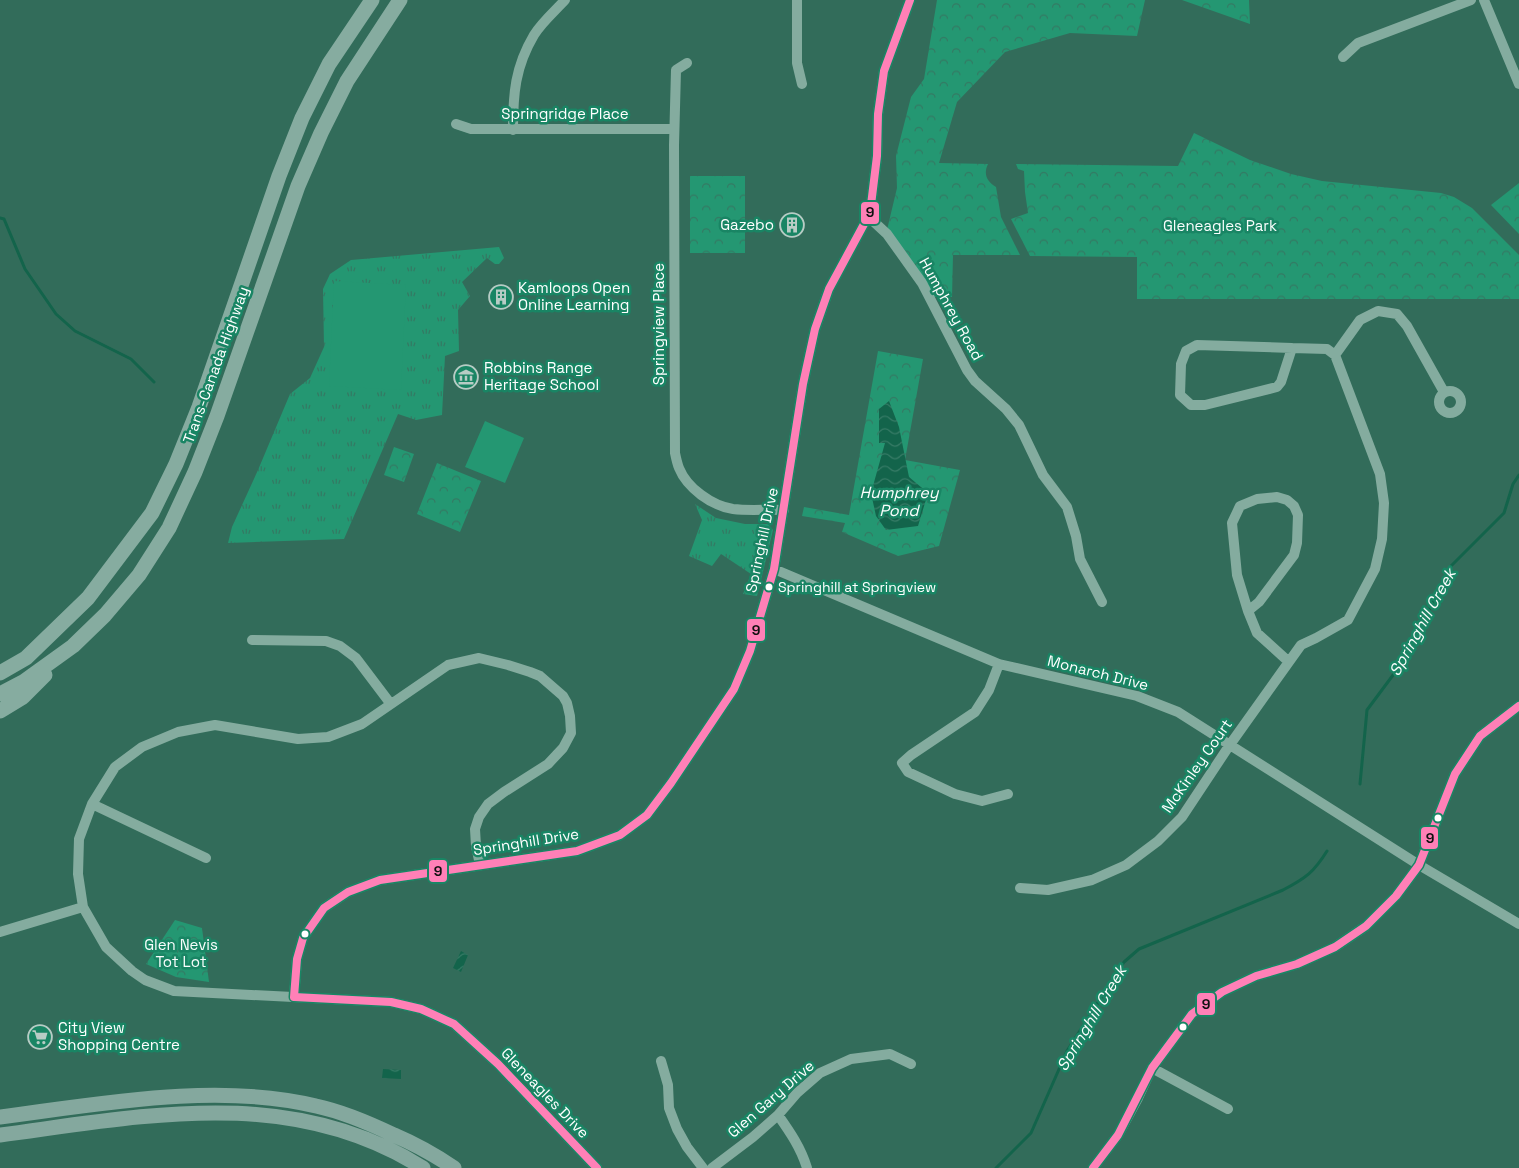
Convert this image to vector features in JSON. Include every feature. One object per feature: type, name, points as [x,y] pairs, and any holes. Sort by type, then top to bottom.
[{"type":"highway","name":"Trans-Canada Highway","points":[[0,673],[26,658],[88,598],[152,513],[176,464],[199,407],[279,176],[302,118],[329,64],[372,0]]},
{"type":"highway","name":"Trans-Canada Highway","points":[[0,694],[22,682],[74,646],[105,615],[140,575],[169,528],[195,472],[217,416],[298,186],[321,132],[346,81],[400,0]]},
{"type":"highway","points":[[0,712],[23,697],[74,646]]},
{"type":"main road","points":[[0,1117],[158,1098],[224,1096],[269,1098],[316,1106],[359,1118],[417,1145],[454,1168]]},
{"type":"main road","points":[[0,1135],[154,1114],[220,1112],[267,1114],[311,1122],[354,1134],[406,1157],[423,1168]]},
{"type":"street","points":[[513,130],[513,93],[521,62],[535,34],[566,0]]},
{"type":"street","points":[[797,0],[797,63],[802,84]]},
{"type":"street","name":"Springhill Drive","points":[[294,997],[297,959],[303,938],[324,908],[348,892],[380,880],[577,852],[620,835],[647,815],[671,783],[734,689],[750,650],[774,569],[803,384],[815,329],[829,289],[870,213],[878,156],[878,114],[884,71],[910,0]]},
{"type":"street","points":[[1343,57],[1358,43],[1471,0]]},
{"type":"street","points":[[1484,0],[1519,84]]},
{"type":"street","name":"Springview Place","points":[[687,63],[676,70],[674,129],[675,453],[679,468],[686,481],[700,494],[720,506],[732,509],[784,510]]},
{"type":"street","name":"Springridge Place","points":[[456,124],[471,129],[513,130],[674,129]]},
{"type":"street","name":"Humphrey Road","points":[[870,213],[873,220],[887,234],[922,283],[967,370],[1006,409],[1019,425],[1043,475],[1067,507],[1076,536],[1080,559],[1102,602]]},
{"type":"street","points":[[1292,348],[1281,382],[1277,387],[1205,405],[1191,406],[1180,396],[1181,364],[1186,351],[1197,345],[1327,349],[1335,355],[1360,320],[1378,311],[1397,314],[1407,326],[1444,392]]},
{"type":"street","name":"McKinley Court","points":[[1020,888],[1048,890],[1092,880],[1126,865],[1158,842],[1182,817],[1229,746],[1301,645],[1348,620],[1374,569],[1382,539],[1384,503],[1380,474],[1335,355]]},
{"type":"street","points":[[1248,611],[1259,602],[1294,555],[1297,543],[1298,515],[1294,506],[1287,500],[1269,497],[1257,499],[1240,506],[1232,523],[1237,575],[1248,611],[1257,633],[1289,662]]},
{"type":"street","name":"Monarch Drive","points":[[774,569],[999,664],[1137,696],[1178,712],[1419,865],[1519,924]]},
{"type":"street","points":[[252,640],[326,640],[340,646],[356,658],[390,703]]},
{"type":"street","name":"Gleneagles Drive","points":[[480,865],[475,829],[479,817],[488,804],[548,764],[563,748],[570,732],[570,716],[563,696],[540,676],[508,664],[478,658],[448,665],[362,724],[328,737],[298,739],[215,725],[178,732],[142,746],[115,767],[92,804],[79,839],[78,874],[83,907],[106,947],[132,971],[145,980],[174,991],[391,1002],[421,1009],[454,1024],[498,1064],[597,1168]]},
{"type":"street","points":[[999,664],[989,690],[975,712],[911,754],[902,763],[908,772],[955,794],[982,801],[1008,794]]},
{"type":"street","points":[[1093,1168],[1118,1135],[1152,1068],[1192,1014],[1222,992],[1256,976],[1297,964],[1335,947],[1366,926],[1396,896],[1419,865],[1455,774],[1480,736],[1519,706]]},
{"type":"street","points":[[92,804],[206,858]]},
{"type":"street","points":[[0,932],[83,907]]},
{"type":"street","name":"Glen Gary Drive","points":[[712,1168],[753,1137],[820,1073],[851,1059],[890,1054],[911,1064]]},
{"type":"street","points":[[661,1061],[668,1085],[669,1108],[677,1129],[687,1147],[703,1168]]},
{"type":"street","points":[[1152,1068],[1228,1108]]},
{"type":"street","points":[[778,1115],[794,1138],[807,1168]]},
{"type":"green space","points":[[937,0],[1145,0],[1137,36],[1070,33],[1005,52],[957,102],[939,163],[988,164],[987,177],[990,183],[996,187],[1001,217],[1020,255],[953,255],[952,297],[928,297],[886,234],[897,188],[896,156],[911,97],[924,79]]},
{"type":"green space","points":[[1182,0],[1249,0],[1250,24]]},
{"type":"green space","name":"Gleneagles Park","points":[[1194,133],[1250,160],[1291,174],[1322,181],[1441,193],[1454,197],[1472,208],[1519,255],[1519,299],[1137,299],[1137,257],[1030,256],[1011,219],[1028,213],[1024,171],[1018,169],[1016,164],[1178,166]]},
{"type":"green space","points":[[690,176],[745,176],[745,253],[690,253]]},
{"type":"green space","points":[[1519,183],[1519,234],[1491,205]]},
{"type":"green space","points":[[499,247],[504,258],[499,264],[495,264],[487,258],[462,282],[470,296],[458,310],[459,351],[445,356],[442,415],[416,420],[398,414],[344,539],[228,543],[232,527],[290,394],[310,378],[324,347],[323,289],[330,274],[351,260]]},
{"type":"green space","points":[[334,281],[406,285],[401,390],[329,386]]},
{"type":"green space","points":[[878,351],[923,359],[905,460],[960,470],[939,546],[898,556],[842,532],[845,523],[802,516],[804,507],[849,515]]},
{"type":"green space","points":[[485,421],[524,438],[505,483],[465,467]]},
{"type":"green space","points":[[394,447],[414,454],[404,482],[384,475]]},
{"type":"green space","points":[[437,463],[481,481],[460,532],[417,514]]},
{"type":"green space","points":[[695,504],[716,518],[745,524],[768,524],[773,530],[757,596],[743,594],[751,574],[721,554],[712,566],[689,556],[702,520]]},
{"type":"green space","name":"Glen Nevis Tot Lot","points":[[175,920],[202,928],[209,982],[176,977],[146,964]]},
{"type":"water","name":"Humphrey Pond","points":[[889,401],[899,427],[909,477],[928,493],[918,526],[886,530],[876,516],[871,493],[885,443],[879,443],[879,409]]},
{"type":"water","points":[[461,951],[468,955],[461,972],[453,968]]},
{"type":"water","points":[[383,1069],[401,1070],[401,1079],[382,1078]]},
{"type":"waterway","points":[[0,218],[4,219],[25,269],[56,314],[75,331],[131,359],[154,382]]},
{"type":"waterway","name":"Springhill Creek","points":[[1360,784],[1367,710],[1405,659],[1451,566],[1504,513],[1513,484],[1519,475]]},
{"type":"waterway","name":"Springhill Creek","points":[[996,1168],[1031,1133],[1067,1051],[1124,962],[1139,949],[1291,886],[1304,878],[1318,864],[1327,851]]},
{"type":"transit line","name":"9","points":[[294,997],[297,959],[303,938],[324,908],[348,892],[380,880],[577,851],[620,835],[647,815],[671,783],[734,689],[750,651],[774,569],[803,384],[815,329],[829,289],[870,213],[877,156],[878,114],[884,71],[910,0]]},
{"type":"transit line","name":"9","points":[[1093,1168],[1118,1135],[1152,1068],[1192,1014],[1222,992],[1256,976],[1297,964],[1335,947],[1366,926],[1396,896],[1419,865],[1455,774],[1480,736],[1519,706]]},
{"type":"transit line","name":"9","points":[[294,997],[391,1002],[421,1009],[454,1024],[498,1064],[597,1168]]},
{"type":"place","name":"Gazebo","points":[[792,225]]},
{"type":"place","name":"Kamloops Open Online Learning","points":[[501,297]]},
{"type":"place","name":"Robbins Range Heritage School","points":[[466,377]]},
{"type":"place","name":"Springhill at Springview","points":[[769,587]]},
{"type":"place","name":"City View Shopping Centre","points":[[40,1037]]}]
